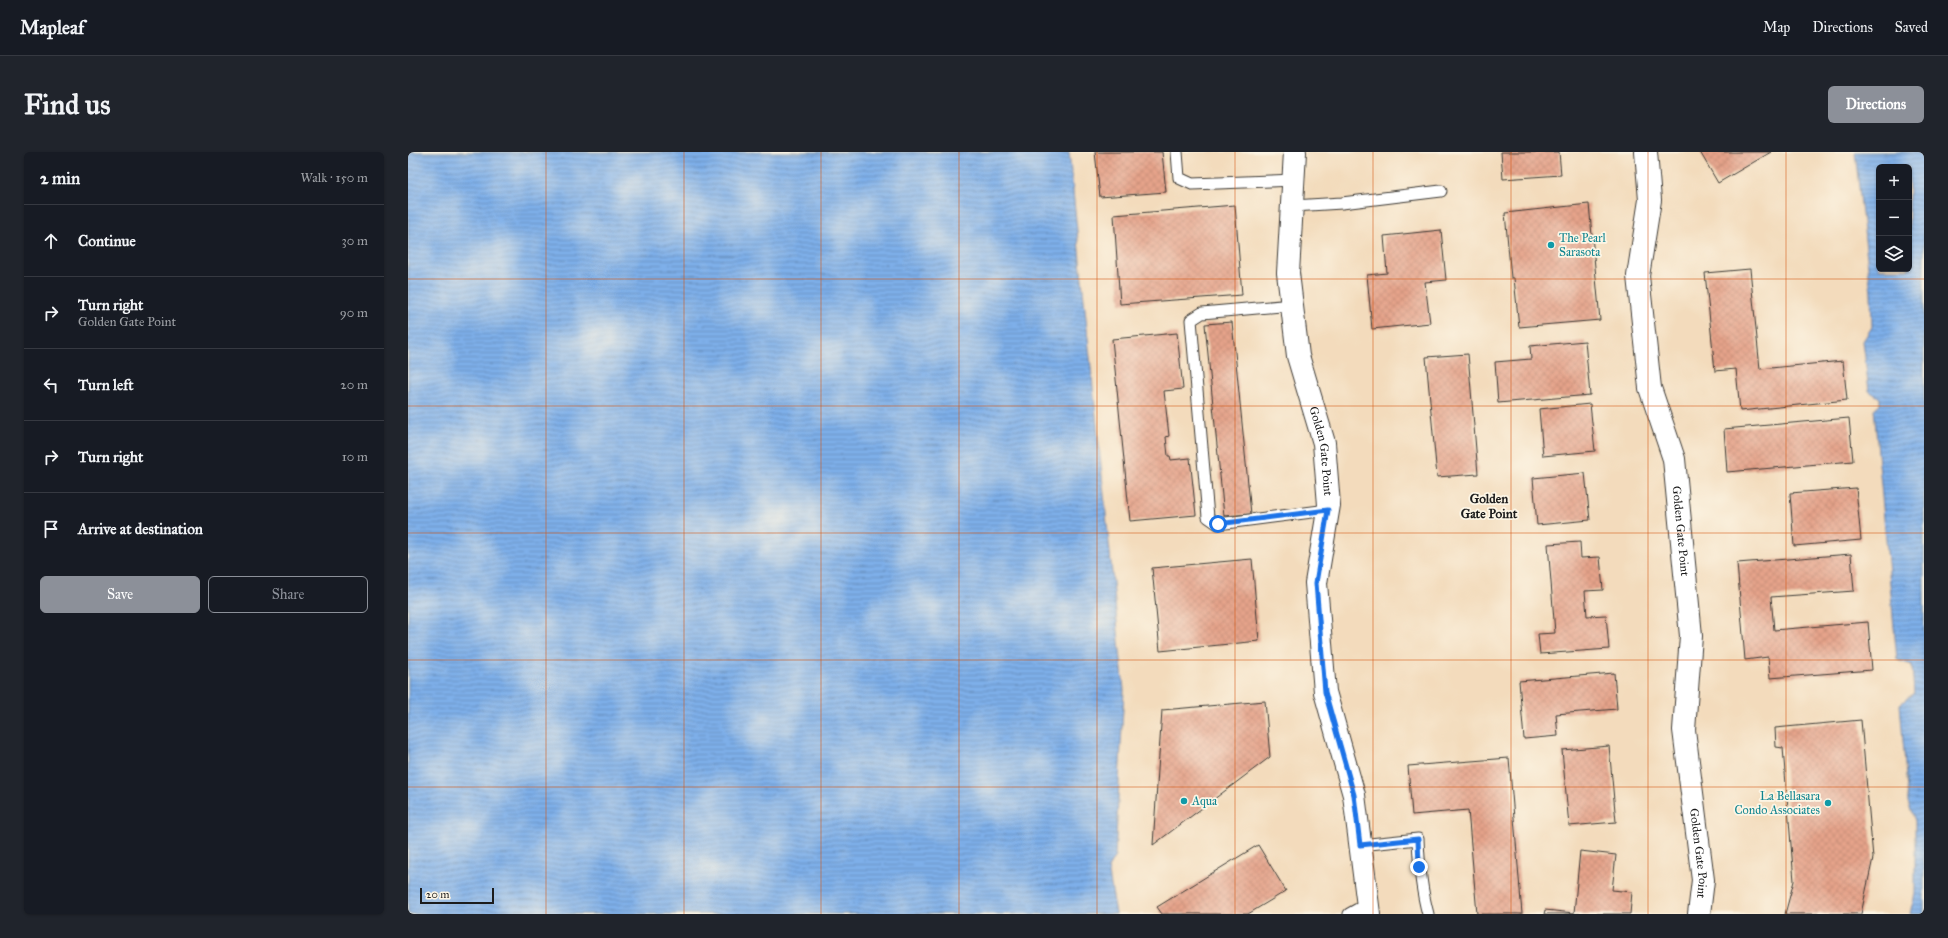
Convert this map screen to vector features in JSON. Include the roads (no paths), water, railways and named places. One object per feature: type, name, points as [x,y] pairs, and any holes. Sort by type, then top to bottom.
[{"type":"street","name":"Golden Gate Point","points":[[1296,152],[1288,273],[1298,356],[1324,443],[1328,510],[1316,583],[1325,692],[1354,795],[1360,845],[1362,911]]},
{"type":"street","name":"Golden Gate Point","points":[[1646,152],[1650,200],[1638,276],[1650,388],[1674,459],[1691,636],[1684,730],[1703,880],[1699,914]]},
{"type":"lane","points":[[1177,152],[1179,178],[1192,184],[1294,180]]},
{"type":"lane","points":[[1293,206],[1342,203],[1441,191]]},
{"type":"lane","points":[[1292,305],[1202,313],[1191,320],[1208,517],[1218,524],[1328,510]]},
{"type":"lane","points":[[1360,845],[1418,839],[1419,867],[1423,895],[1428,914]]},
{"type":"water","points":[[408,152],[1069,152],[1124,690],[1115,856],[1108,868],[1116,914],[408,914]]},
{"type":"water","points":[[1855,152],[1924,152],[1924,914],[1910,914],[1915,894],[1915,821],[1908,802],[1900,704],[1914,693],[1912,665],[1897,660],[1874,409],[1880,404],[1880,398],[1869,391],[1863,341],[1872,327],[1871,293]]},
{"type":"place","name":"The Pearl Sarasota","points":[[1551,245]]},
{"type":"place","name":"Aqua","points":[[1184,801]]},
{"type":"place","name":"La Bellasara Condo Associates","points":[[1828,803]]},
{"type":"district","name":"Golden Gate Point","points":[[1489,506]]}]
